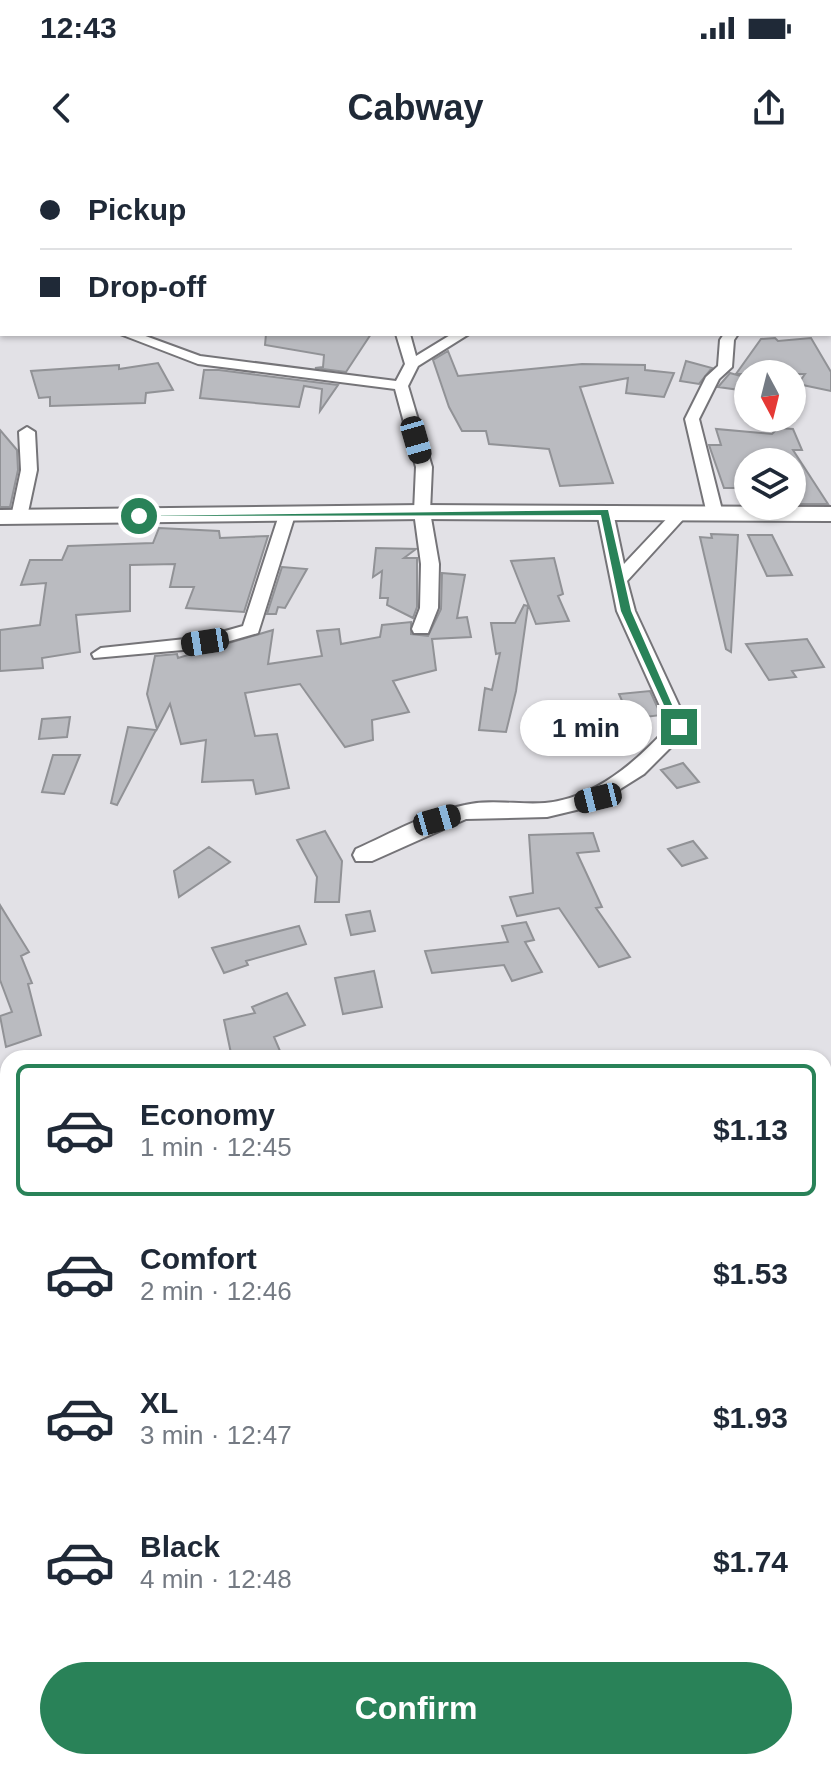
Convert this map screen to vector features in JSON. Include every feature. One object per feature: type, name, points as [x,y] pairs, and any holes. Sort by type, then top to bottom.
[{"type":"street","points":[[132,336],[198,360],[401,386]]},
{"type":"street","points":[[404,336],[412,364]]},
{"type":"street","points":[[421,629],[429,608],[430,564],[422,512],[424,467],[401,386],[412,364],[459,336]]},
{"type":"street","points":[[715,514],[692,419],[713,377],[725,367],[730,336]]},
{"type":"street","points":[[27,432],[29,470],[10,517],[422,512],[831,514]]},
{"type":"street","points":[[364,855],[437,820],[469,811],[550,810],[598,798],[661,748],[679,727],[626,611],[605,512]]},
{"type":"street","points":[[618,580],[680,514]]},
{"type":"street","points":[[101,654],[192,644],[251,629],[287,515]]},
{"type":"building","points":[[266,336],[370,336],[346,372],[315,368],[323,367],[324,355],[265,345]]},
{"type":"building","points":[[811,338],[831,372],[831,391],[806,386],[806,360],[746,360],[761,339]]},
{"type":"building","points":[[448,351],[458,376],[582,364],[645,365],[645,370],[674,373],[664,397],[626,393],[628,378],[580,387],[613,483],[560,486],[549,449],[489,444],[486,431],[462,431],[449,407],[433,360]]},
{"type":"building","points":[[686,361],[712,368],[699,384],[680,381]]},
{"type":"building","points":[[158,363],[173,390],[146,393],[145,403],[50,406],[50,397],[39,398],[31,371],[119,365],[119,369]]},
{"type":"building","points":[[204,370],[338,385],[320,411],[322,389],[304,386],[299,407],[200,398]]},
{"type":"building","points":[[730,373],[734,374],[734,389],[718,387]]},
{"type":"building","points":[[716,429],[772,434],[794,432],[801,448],[734,448],[734,488],[724,488],[709,445],[721,445]]},
{"type":"building","points":[[0,430],[17,450],[18,470],[10,507],[0,507]]},
{"type":"building","points":[[806,470],[828,504],[806,504]]},
{"type":"building","points":[[159,528],[219,531],[220,538],[268,536],[244,612],[186,608],[194,587],[170,587],[175,564],[130,565],[130,611],[76,615],[80,652],[42,658],[43,668],[0,671],[0,630],[40,625],[46,583],[21,585],[30,560],[62,560],[68,546],[153,543]]},
{"type":"building","points":[[711,534],[738,535],[731,652],[726,649],[700,537],[712,538]]},
{"type":"building","points":[[748,535],[772,535],[792,575],[767,576]]},
{"type":"building","points":[[376,548],[416,549],[404,558],[417,558],[417,607],[413,618],[387,605],[388,598],[380,598],[382,571],[373,577]]},
{"type":"building","points":[[554,558],[563,594],[558,596],[569,621],[536,624],[511,561]]},
{"type":"building","points":[[282,567],[307,569],[285,608],[278,607],[276,614],[267,614]]},
{"type":"building","points":[[442,573],[465,575],[457,618],[467,617],[471,637],[432,639],[436,670],[393,681],[409,712],[372,720],[373,740],[345,747],[300,684],[245,693],[255,736],[277,734],[289,788],[256,794],[253,780],[202,782],[206,740],[181,744],[170,704],[157,729],[147,694],[155,656],[177,654],[178,658],[273,630],[268,664],[322,656],[317,631],[339,629],[341,644],[380,637],[382,625],[411,622],[411,634],[428,636],[441,609]]},
{"type":"building","points":[[524,605],[528,606],[516,691],[506,732],[479,730],[485,688],[492,690],[500,653],[496,654],[491,623],[515,623]]},
{"type":"building","points":[[807,639],[824,667],[792,671],[796,677],[769,680],[746,644]]},
{"type":"building","points":[[650,691],[661,715],[630,719],[619,694]]},
{"type":"building","points":[[70,717],[67,737],[39,739],[42,719]]},
{"type":"building","points":[[128,727],[156,730],[117,805],[111,803]]},
{"type":"building","points":[[53,755],[80,755],[64,794],[42,792]]},
{"type":"building","points":[[683,763],[699,782],[677,788],[661,770]]},
{"type":"building","points":[[325,831],[342,861],[339,902],[315,902],[317,877],[297,840]]},
{"type":"building","points":[[593,833],[599,851],[577,853],[602,907],[596,908],[630,957],[599,967],[559,908],[517,916],[510,897],[533,893],[529,835]]},
{"type":"building","points":[[693,841],[707,858],[682,866],[668,849]]},
{"type":"building","points":[[209,847],[230,862],[179,897],[174,871]]},
{"type":"building","points":[[0,905],[29,952],[21,956],[32,983],[28,984],[41,1035],[6,1047],[0,1016],[12,1012],[0,980]]},
{"type":"building","points":[[370,911],[375,931],[351,935],[346,915]]},
{"type":"building","points":[[526,922],[534,940],[525,942],[542,972],[512,981],[504,965],[432,973],[425,951],[508,942],[502,926]]},
{"type":"building","points":[[299,926],[306,944],[246,961],[248,965],[224,973],[212,948]]},
{"type":"building","points":[[374,971],[382,1007],[343,1014],[335,978]]},
{"type":"building","points":[[287,993],[305,1025],[274,1037],[280,1050],[230,1050],[224,1020],[255,1013],[252,1007]]},
{"type":"route","points":[[139,516],[605,512],[626,611],[679,727]]}]
